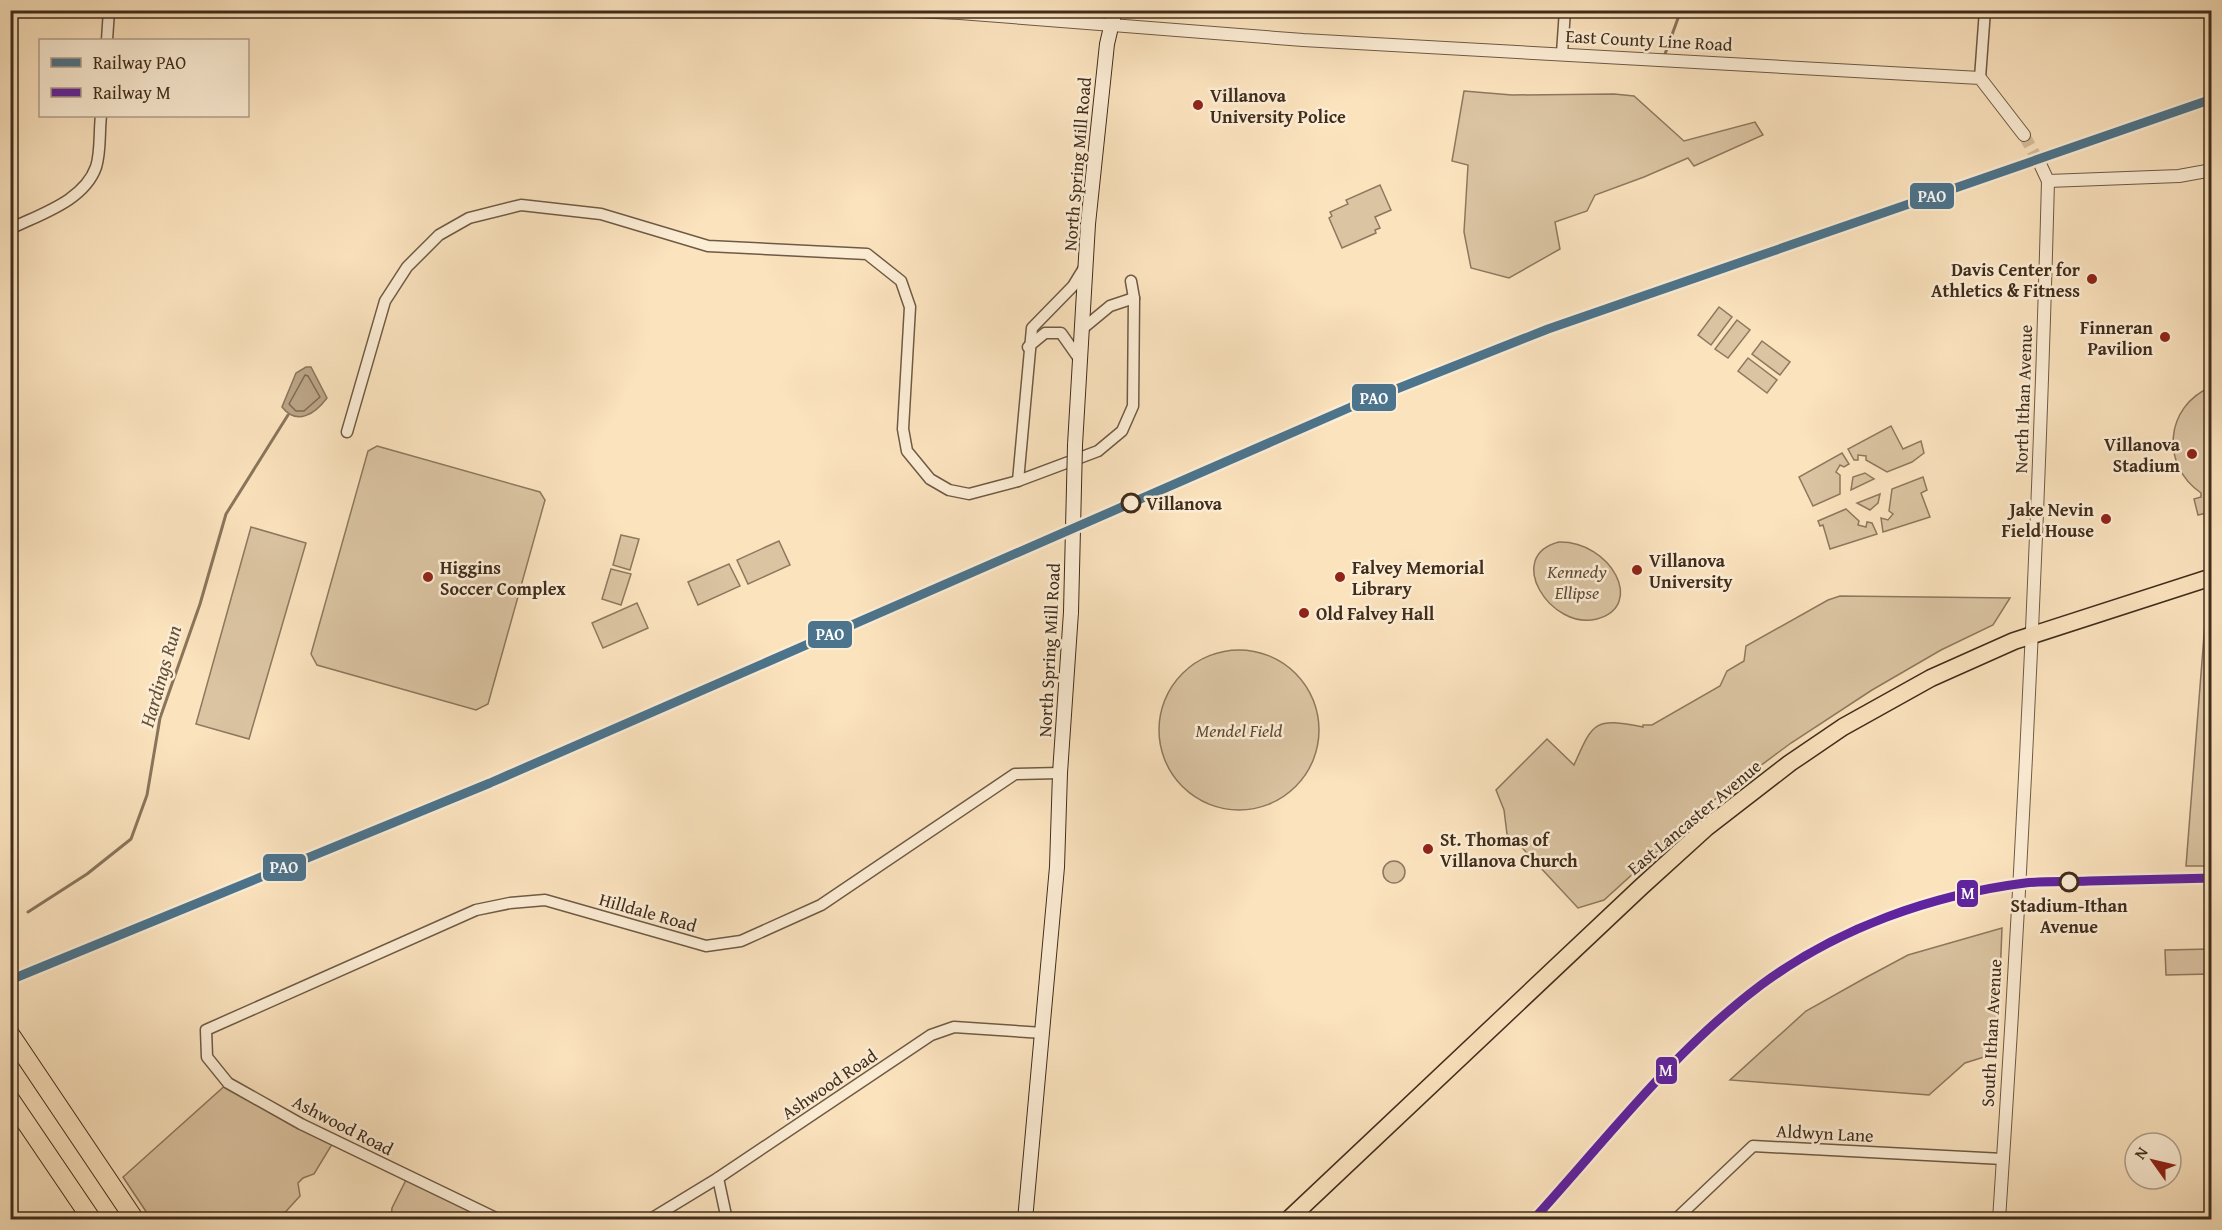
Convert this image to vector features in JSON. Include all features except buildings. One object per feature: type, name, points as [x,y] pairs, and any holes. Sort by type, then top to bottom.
[{"type":"highway","name":"East Lancaster Avenue","points":[[1288,1220],[1617,909],[1736,803],[1843,727],[1931,678],[2031,634],[2211,577]]},
{"type":"highway","points":[[10,1034],[135,1220]]},
{"type":"highway","points":[[10,1099],[92,1220]]},
{"type":"main road","name":"North Spring Mill Road","points":[[1025,1220],[1057,867],[1060,773],[1071,612],[1075,445],[1086,258],[1102,81],[1115,10]]},
{"type":"street","points":[[107,39],[109,10]]},
{"type":"street","name":"East County Line Road","points":[[885,10],[960,13],[1303,40],[1980,78]]},
{"type":"street","points":[[1562,53],[1565,10]]},
{"type":"street","points":[[1985,10],[1980,78],[2024,135]]},
{"type":"street","points":[[10,229],[73,197],[86,184],[96,166],[101,117]]},
{"type":"street","name":"North Ithan Avenue","points":[[2031,634],[2048,181],[2041,166]]},
{"type":"street","points":[[2048,181],[2179,176],[2211,170]]},
{"type":"street","points":[[347,432],[385,301],[407,267],[439,235],[469,218],[521,205],[601,214],[708,246],[867,254],[901,281],[910,307],[903,429],[907,451],[930,479],[949,490],[969,495],[1018,481],[1098,451],[1122,431],[1133,406],[1134,298],[1131,281]]},
{"type":"street","points":[[1018,481],[1028,347],[1032,328],[1073,286],[1082,273],[1086,258]]},
{"type":"street","points":[[1082,330],[1110,306],[1134,298]]},
{"type":"street","points":[[1028,347],[1045,333],[1061,333],[1080,360]]},
{"type":"street","name":"South Ithan Avenue","points":[[1999,1220],[2031,634]]},
{"type":"street","name":"Hilldale Road","points":[[206,1030],[476,910],[510,903],[545,900],[706,946],[741,941],[821,905],[1015,774],[1060,773]]},
{"type":"street","name":"Ashwood Road","points":[[649,1220],[718,1178],[931,1035],[954,1027],[1043,1033]]},
{"type":"street","name":"Ashwood Road","points":[[206,1030],[207,1057],[228,1083],[301,1124],[500,1220]]},
{"type":"street","name":"Aldwyn Lane","points":[[1675,1220],[1753,1146],[2003,1159]]},
{"type":"street","points":[[718,1178],[727,1220]]},
{"type":"green space","points":[[961,11],[1107,11],[1106,16]]},
{"type":"green space","points":[[1464,91],[1512,95],[1614,94],[1634,96],[1684,141],[1755,122],[1763,135],[1694,166],[1688,158],[1595,195],[1587,211],[1555,222],[1560,249],[1509,278],[1471,268],[1464,232],[1468,165],[1452,161]]},
{"type":"green space","points":[[1380,185],[1391,210],[1375,217],[1380,228],[1375,230],[1376,233],[1342,248],[1329,218],[1332,216],[1330,212],[1348,204],[1346,200]]},
{"type":"green space","points":[[1719,307],[1732,317],[1711,345],[1698,335]]},
{"type":"green space","points":[[1737,320],[1750,330],[1728,358],[1715,349]]},
{"type":"green space","points":[[1762,341],[1790,362],[1780,375],[1752,354]]},
{"type":"green space","points":[[1748,358],[1777,380],[1767,393],[1738,371]]},
{"type":"green space","name":"Villanova Stadium","points":[[2211,387],[2211,512],[2198,515],[2194,499],[2201,497],[2201,493],[2188,481],[2179,467],[2174,452],[2173,437],[2184,408],[2196,396]]},
{"type":"green space","points":[[1891,426],[1903,449],[1921,441],[1924,453],[1912,462],[1887,472],[1866,460],[1866,456],[1858,455],[1858,460],[1854,460],[1848,449]]},
{"type":"green space","name":"Higgins Soccer Complex","points":[[377,446],[540,492],[545,500],[488,704],[476,710],[317,665],[311,654],[368,451]]},
{"type":"green space","points":[[1842,453],[1849,464],[1844,467],[1840,465],[1836,472],[1840,475],[1840,494],[1813,506],[1799,477]]},
{"type":"green space","points":[[1865,473],[1874,479],[1851,490],[1853,477]]},
{"type":"green space","points":[[1923,477],[1927,490],[1921,493],[1930,517],[1883,532],[1881,518],[1888,520],[1893,514],[1889,511],[1892,489]]},
{"type":"green space","points":[[1880,494],[1878,503],[1870,510],[1857,503]]},
{"type":"green space","points":[[1846,509],[1859,521],[1858,525],[1866,527],[1867,522],[1872,523],[1877,534],[1830,549],[1823,525],[1820,526],[1818,521]]},
{"type":"green space","points":[[251,527],[306,543],[249,739],[196,724]]},
{"type":"green space","points":[[621,535],[639,539],[630,570],[613,565]]},
{"type":"green space","points":[[779,541],[790,565],[748,584],[737,560]]},
{"type":"green space","name":"Kennedy Ellipse","points":[[1559,542],[1578,544],[1607,562],[1616,575],[1620,589],[1619,601],[1612,612],[1597,619],[1580,620],[1564,614],[1550,604],[1534,576],[1535,562],[1543,550]]},
{"type":"green space","points":[[729,564],[740,586],[698,605],[688,582]]},
{"type":"green space","points":[[611,569],[631,574],[621,605],[602,599]]},
{"type":"green space","points":[[1840,596],[2010,598],[1993,625],[1941,650],[1872,690],[1791,743],[1713,801],[1604,900],[1578,908],[1507,834],[1504,810],[1496,790],[1547,739],[1574,765],[1591,731],[1597,726],[1605,723],[1643,727],[1643,725],[1652,725],[1720,686],[1727,671],[1744,661],[1746,646],[1828,600]]},
{"type":"green space","points":[[2211,596],[2211,866],[2186,866],[2207,597]]},
{"type":"green space","points":[[637,603],[648,628],[603,648],[592,623]]},
{"type":"green space","name":"Mendel Field","points":[[1239,650],[1270,656],[1295,674],[1313,699],[1319,730],[1313,761],[1295,786],[1270,804],[1239,810],[1208,804],[1183,786],[1165,761],[1159,730],[1165,699],[1183,674],[1208,656]]},
{"type":"green space","points":[[1394,861],[1402,864],[1405,872],[1402,880],[1394,883],[1386,880],[1383,872],[1386,864]]},
{"type":"green space","points":[[2002,928],[1997,1053],[1965,1063],[1929,1095],[1730,1080],[1806,1011],[1865,978],[1908,955]]},
{"type":"green space","points":[[2211,949],[2211,974],[2166,975],[2165,950]]},
{"type":"green space","points":[[228,1083],[334,1141],[314,1174],[303,1178],[298,1183],[300,1196],[279,1219],[151,1219],[123,1177]]},
{"type":"green space","points":[[408,1176],[501,1220],[391,1220],[392,1208]]},
{"type":"water","points":[[306,367],[311,367],[327,398],[317,409],[306,416],[294,416],[282,407],[296,373]]},
{"type":"waterway","points":[[1665,54],[1681,10]]},
{"type":"waterway","name":"Hardings Run","points":[[28,912],[87,874],[131,839],[147,795],[160,718],[200,604],[226,514],[288,415]]},
{"type":"tunnel","points":[[2024,135],[2041,166]]},
{"type":"rail line","name":"PAO","points":[[10,980],[490,783],[1351,407],[1548,329],[2212,99]]},
{"type":"rail line","name":"M","points":[[1533,1220],[1642,1097],[1699,1038],[1761,985],[1822,947],[1887,917],[1990,888],[2041,882],[2212,878]]},
{"type":"place","name":"Villanova University Police","points":[[1198,105]]},
{"type":"place","name":"Davis Center for Athletics & Fitness","points":[[2092,279]]},
{"type":"place","name":"Finneran Pavilion","points":[[2165,337]]},
{"type":"place","name":"Villanova Stadium","points":[[2192,454]]},
{"type":"place","name":"Villanova","points":[[1131,503]]},
{"type":"place","name":"Jake Nevin Field House","points":[[2106,519]]},
{"type":"place","name":"Villanova University","points":[[1637,570]]},
{"type":"place","name":"Higgins Soccer Complex","points":[[428,577]]},
{"type":"place","name":"Falvey Memorial Library","points":[[1340,577]]},
{"type":"place","name":"Old Falvey Hall","points":[[1304,613]]},
{"type":"place","name":"St. Thomas of Villanova Church","points":[[1428,849]]},
{"type":"place","name":"Stadium-Ithan Avenue","points":[[2069,882]]}]
